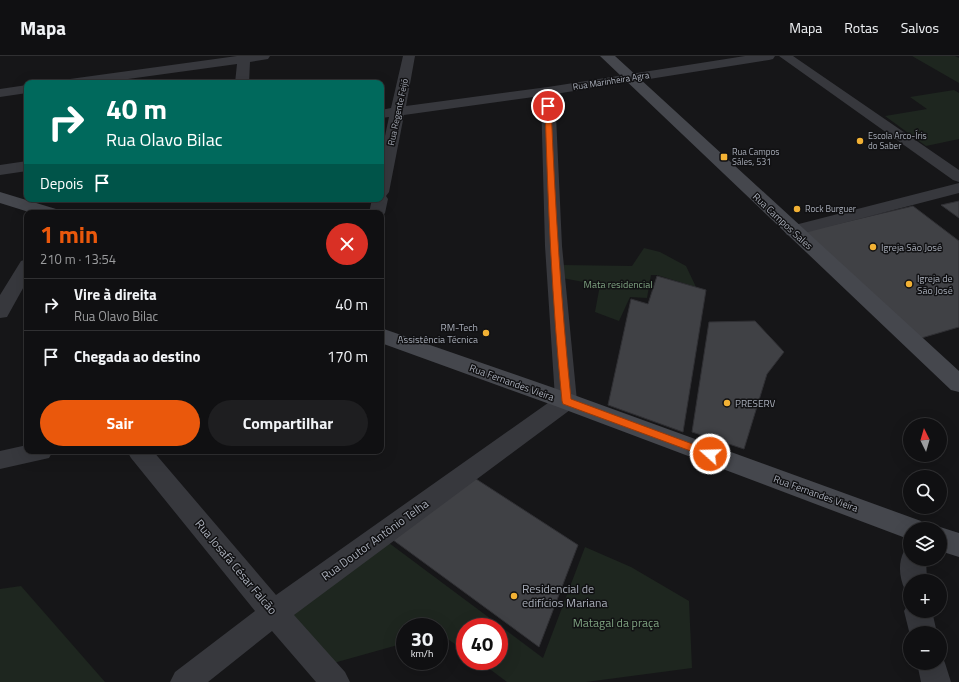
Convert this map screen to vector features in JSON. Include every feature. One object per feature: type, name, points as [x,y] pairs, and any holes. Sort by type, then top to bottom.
[{"type":"street","points":[[89,80],[264,56]]},
{"type":"street","name":"Rua Regente Feijó","points":[[384,178],[409,56]]},
{"type":"street","name":"Rua Campos Sales","points":[[607,56],[793,231],[959,384]]},
{"type":"street","name":"Rua Marinheira Agra","points":[[384,114],[548,91],[769,56]]},
{"type":"street","points":[[786,56],[959,177]]},
{"type":"street","points":[[242,80],[244,59]]},
{"type":"street","points":[[0,93],[24,89]]},
{"type":"street","points":[[548,91],[552,204],[566,401]]},
{"type":"street","points":[[0,170],[24,166]]},
{"type":"street","points":[[793,231],[959,188]]},
{"type":"street","points":[[0,197],[41,210]]},
{"type":"street","points":[[0,312],[24,270]]},
{"type":"street","name":"Rua Fernandes Vieira","points":[[384,336],[566,401],[903,526]]},
{"type":"street","name":"Rua Doutor Antônio Telha","points":[[185,682],[274,613],[566,401]]},
{"type":"street","points":[[0,460],[28,454]]},
{"type":"street","name":"Rua Josafá César Falcão","points":[[142,454],[274,613],[335,682]]},
{"type":"street","points":[[947,541],[959,545]]},
{"type":"street","points":[[933,670],[936,682]]},
{"type":"green space","points":[[912,56],[955,56],[959,58],[959,83]]},
{"type":"green space","points":[[954,90],[959,93],[959,139],[926,146],[885,116],[927,109],[910,97]]},
{"type":"green space","name":"Mata residencial","points":[[644,248],[660,252],[686,266],[696,287],[657,275],[651,275],[647,298],[630,297],[619,321],[595,312],[600,285],[562,278],[562,265],[632,266]]},
{"type":"green space","name":"Matagal da praça","points":[[385,540],[489,618],[456,618],[456,645],[448,639],[448,618],[396,618],[396,646],[330,664],[287,613]]},
{"type":"green space","name":"Matagal da praça","points":[[585,547],[631,567],[689,601],[692,668],[586,682],[507,682],[491,670],[508,670],[508,632],[543,658]]},
{"type":"green space","points":[[21,586],[105,682],[0,682],[0,589]]},
{"type":"building","points":[[959,201],[959,218],[941,205]]},
{"type":"building","name":"Igreja de São José","points":[[913,206],[959,241],[959,327],[918,339],[802,232]]},
{"type":"building","points":[[657,276],[706,290],[683,432],[608,405],[631,299],[648,304]]},
{"type":"building","name":"PRESERV","points":[[755,321],[784,352],[767,374],[744,449],[692,432],[709,322]]},
{"type":"building","name":"Residencial de edifícios Mariana","points":[[473,477],[578,545],[539,647],[508,624],[508,618],[499,618],[389,537]]},
{"type":"place","name":"Escola Arco-Íris do Saber","points":[[860,141]]},
{"type":"place","name":"Rua Campos Sáles, 531","points":[[724,157]]},
{"type":"place","name":"Rock Burguer","points":[[797,209]]},
{"type":"place","name":"Igreja São José","points":[[873,247]]},
{"type":"place","name":"Igreja de São José","points":[[909,284]]},
{"type":"place","name":"RM-Tech Assistência Técnica","points":[[486,333]]},
{"type":"place","name":"PRESERV","points":[[727,403]]},
{"type":"place","name":"Residencial de edifícios Mariana","points":[[514,596]]},
{"type":"route","points":[[548,106],[552,204],[566,401],[710,454]]}]
